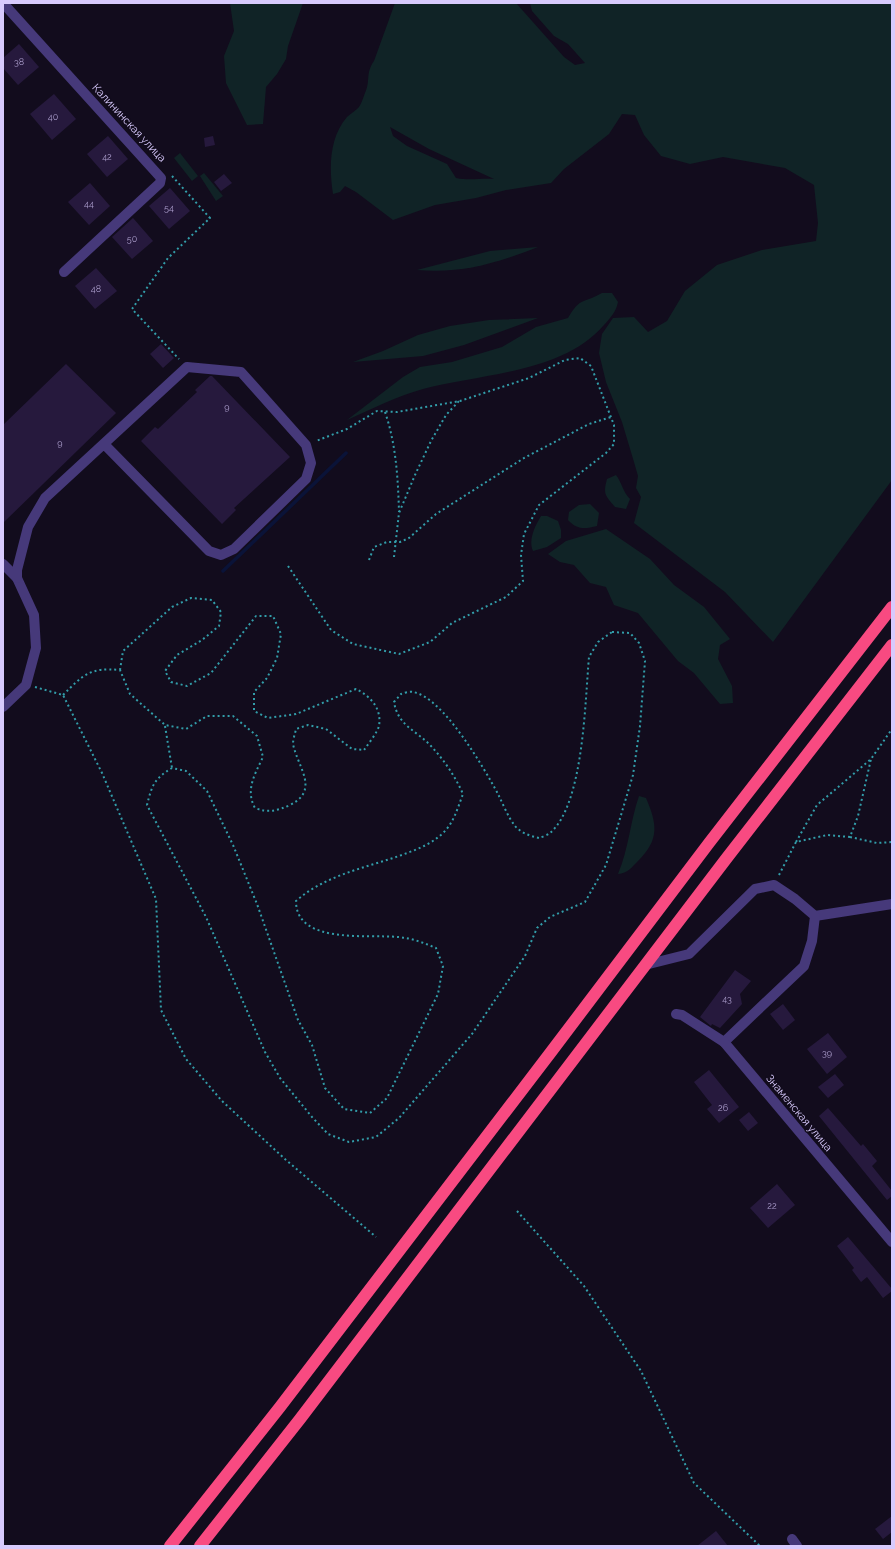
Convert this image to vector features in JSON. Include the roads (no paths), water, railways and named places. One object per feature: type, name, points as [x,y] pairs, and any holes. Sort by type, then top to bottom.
[{"type":"highway","points":[[170,1546],[280,1407],[547,1058],[709,843],[892,607]]},
{"type":"highway","points":[[200,1546],[300,1419],[645,965],[892,645]]},
{"type":"street","name":"Калининская улица","points":[[3,3],[154,168],[161,178],[160,182],[64,272]]},
{"type":"street","points":[[17,578],[17,570],[28,527],[45,498],[187,367],[241,372],[306,445],[311,463],[306,478],[234,549],[221,555],[209,551],[104,444]]},
{"type":"street","points":[[3,564],[17,578],[34,615],[36,648],[26,685],[3,707]]},
{"type":"street","points":[[645,965],[689,954],[755,889],[774,885],[796,898],[815,916]]},
{"type":"street","points":[[815,916],[892,904]]},
{"type":"street","points":[[724,1042],[804,966],[812,941],[815,916]]},
{"type":"street","name":"Знаменская улица","points":[[676,1014],[682,1015],[724,1042],[892,1242]]},
{"type":"waterway","points":[[223,571],[346,453]]}]
